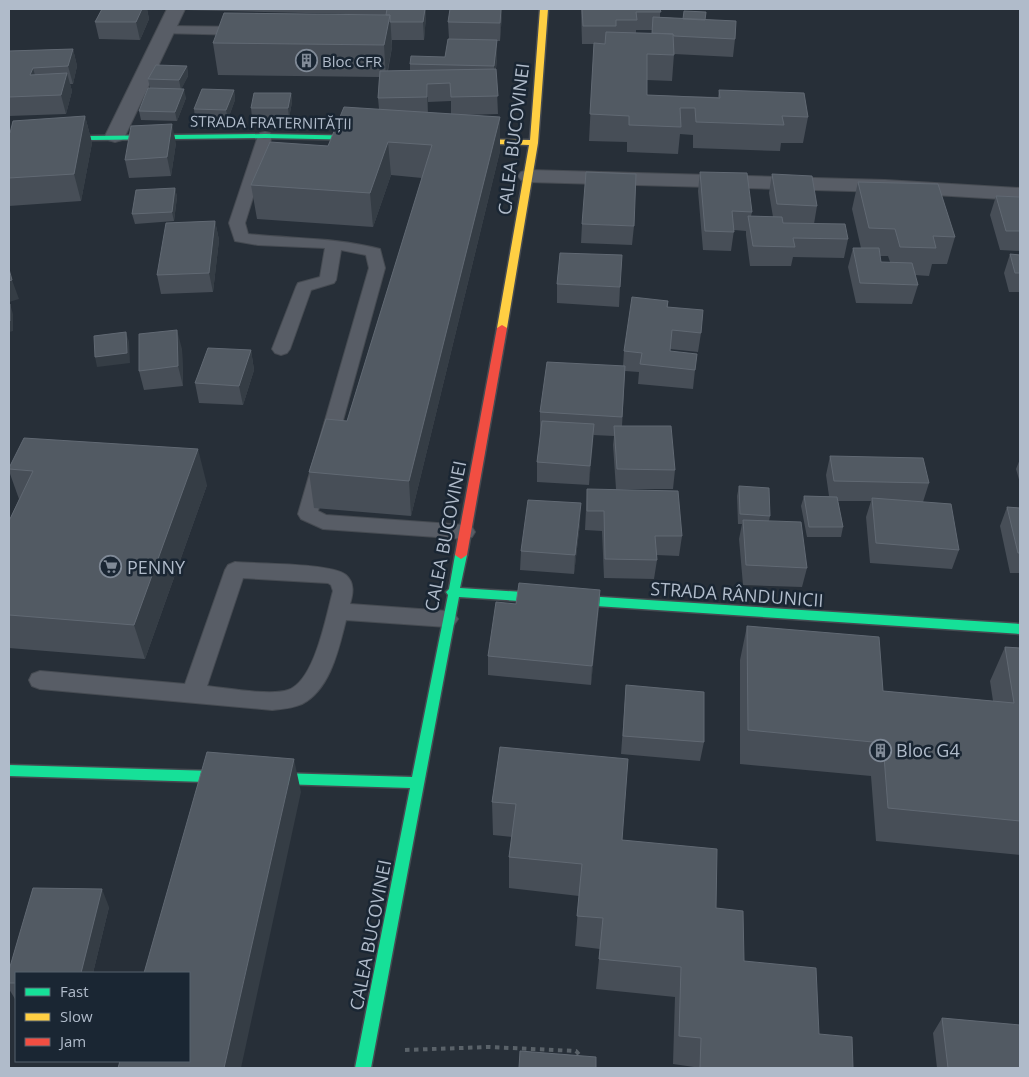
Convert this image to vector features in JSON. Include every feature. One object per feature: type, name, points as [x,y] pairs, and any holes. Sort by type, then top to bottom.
[{"type":"main road","name":"CALEA BUCOVINEI","points":[[363,1068],[508,299],[534,142],[544,9]]},
{"type":"main road","name":"STRADA FRATERNITĂȚII","points":[[9,139],[116,136],[375,138]]},
{"type":"main road","points":[[454,140],[534,142]]},
{"type":"main road","name":"STRADA RÂNDUNICII","points":[[452,592],[1020,629]]},
{"type":"main road","points":[[9,770],[417,782]]},
{"type":"street","points":[[116,136],[176,9]]},
{"type":"street","points":[[528,176],[885,186],[1020,194]]},
{"type":"lane","points":[[166,30],[262,31]]},
{"type":"lane","points":[[265,136],[237,223],[242,238],[266,242],[356,246],[374,252],[377,268],[308,514],[323,522],[464,532]]},
{"type":"lane","points":[[280,348],[304,287],[328,280],[334,245]]},
{"type":"lane","points":[[40,680],[193,694],[272,701],[295,697],[309,687],[319,671],[343,591],[340,581],[332,576],[235,570],[193,694]]},
{"type":"lane","points":[[338,611],[447,620]]},
{"type":"path","points":[[366,1051],[488,1048],[576,1051],[586,1062]]},
{"type":"building","points":[[102,9],[142,9],[136,22],[95,22]]},
{"type":"building","points":[[387,9],[425,9],[423,22],[390,22],[390,15],[386,15]]},
{"type":"building","points":[[450,9],[501,9],[500,23],[448,22]]},
{"type":"building","points":[[582,9],[660,9],[661,12],[636,12],[637,20],[616,20],[616,26],[583,26]]},
{"type":"building","points":[[684,11],[706,12],[705,20],[683,19]]},
{"type":"building","points":[[224,13],[390,15],[384,45],[213,43]]},
{"type":"building","points":[[653,17],[736,21],[735,39],[652,33]]},
{"type":"building","points":[[606,32],[673,34],[674,55],[647,54],[647,95],[720,98],[719,90],[804,93],[808,117],[782,116],[784,125],[696,122],[695,108],[680,108],[681,127],[629,125],[629,116],[590,114],[594,43],[605,44]]},
{"type":"building","points":[[448,39],[497,40],[494,66],[410,64],[411,56],[445,57]]},
{"type":"building","points":[[73,49],[68,66],[33,68],[30,75],[67,73],[61,95],[9,97],[9,51]]},
{"type":"building","points":[[156,65],[187,66],[179,80],[148,79]]},
{"type":"building","points":[[496,69],[498,96],[451,97],[450,83],[427,84],[427,97],[378,98],[380,71]]},
{"type":"building","points":[[148,88],[184,89],[175,112],[139,111]]},
{"type":"building","points":[[202,89],[234,90],[226,110],[194,109]]},
{"type":"building","points":[[254,93],[291,93],[288,108],[251,108]]},
{"type":"building","points":[[344,107],[500,117],[409,481],[309,472],[326,419],[347,421],[432,145],[388,142],[370,193],[251,185],[270,142],[328,146]]},
{"type":"building","points":[[85,116],[74,174],[9,178],[9,133],[13,121]]},
{"type":"building","points":[[172,124],[167,157],[125,160],[131,126]]},
{"type":"building","points":[[586,172],[636,174],[634,226],[582,224]]},
{"type":"building","points":[[700,172],[747,173],[752,212],[732,211],[734,232],[705,231]]},
{"type":"building","points":[[772,174],[812,176],[817,206],[777,204]]},
{"type":"building","points":[[858,182],[938,184],[955,237],[933,236],[936,248],[900,247],[895,229],[869,228]]},
{"type":"building","points":[[175,188],[172,212],[132,214],[136,190]]},
{"type":"building","points":[[996,196],[1020,197],[1020,231],[1006,231]]},
{"type":"building","points":[[748,216],[782,217],[783,223],[845,224],[848,239],[793,238],[795,247],[753,246]]},
{"type":"building","points":[[215,221],[209,273],[157,275],[166,223]]},
{"type":"building","points":[[853,248],[879,248],[881,262],[912,263],[918,285],[860,283]]},
{"type":"building","points":[[560,253],[622,255],[620,287],[557,284]]},
{"type":"building","points":[[1010,254],[1020,255],[1020,273],[1015,273]]},
{"type":"building","points":[[9,269],[12,280],[9,281]]},
{"type":"building","points":[[632,297],[668,301],[667,307],[703,310],[701,333],[672,330],[670,351],[697,354],[695,370],[640,364],[642,353],[624,351]]},
{"type":"building","points":[[9,305],[10,321],[9,321]]},
{"type":"building","points":[[177,330],[178,366],[139,371],[139,334]]},
{"type":"building","points":[[126,332],[127,353],[95,357],[94,336]]},
{"type":"building","points":[[208,348],[251,350],[239,386],[195,383]]},
{"type":"building","points":[[547,362],[625,366],[622,417],[540,412]]},
{"type":"building","points":[[542,421],[594,424],[590,466],[537,462]]},
{"type":"building","points":[[614,426],[671,426],[675,470],[617,469]]},
{"type":"building","points":[[24,438],[198,449],[134,625],[9,615],[9,521],[33,471],[9,468]]},
{"type":"building","points":[[830,456],[923,458],[929,483],[834,481]]},
{"type":"building","points":[[739,486],[769,488],[770,516],[740,514]]},
{"type":"building","points":[[587,489],[678,491],[682,536],[655,536],[657,560],[605,559],[604,511],[587,511]]},
{"type":"building","points":[[804,496],[837,497],[843,527],[809,527]]},
{"type":"building","points":[[872,498],[951,504],[959,550],[876,543]]},
{"type":"building","points":[[528,500],[581,503],[575,555],[521,551]]},
{"type":"building","points":[[1007,507],[1020,508],[1020,553],[1018,553]]},
{"type":"building","points":[[743,520],[801,522],[807,568],[746,565]]},
{"type":"building","points":[[519,583],[600,590],[592,666],[488,656],[496,602],[516,604]]},
{"type":"building","name":"Bloc G4","points":[[747,626],[879,637],[883,691],[1014,703],[1005,647],[1020,648],[1020,821],[888,808],[883,743],[748,730]]},
{"type":"building","points":[[626,685],[704,692],[704,742],[623,736]]},
{"type":"building","points":[[500,747],[628,759],[622,840],[717,849],[716,908],[743,911],[744,961],[816,968],[819,1034],[852,1037],[853,1068],[700,1068],[701,1038],[679,1036],[681,967],[599,959],[603,918],[577,916],[582,864],[509,857],[516,804],[492,802]]},
{"type":"building","points":[[207,752],[294,759],[224,1068],[118,1068],[120,1062],[190,1062],[190,972],[144,972]]},
{"type":"building","points":[[33,888],[102,889],[81,972],[15,972],[15,983],[9,983],[9,970]]},
{"type":"building","points":[[942,1018],[1020,1025],[1020,1068],[948,1068]]},
{"type":"building","points":[[520,1051],[596,1057],[596,1068],[519,1068]]},
{"type":"traffic: fast","points":[[9,139],[265,136],[367,138]]},
{"type":"traffic: fast","points":[[363,1068],[461,555]]},
{"type":"traffic: fast","points":[[452,592],[1020,629]]},
{"type":"traffic: fast","points":[[9,770],[417,783]]},
{"type":"traffic: slow","points":[[502,328],[534,143],[544,9]]},
{"type":"traffic: slow","points":[[463,141],[534,143]]},
{"type":"traffic: jam","points":[[461,555],[502,328]]},
{"type":"place","name":"Bloc CFR","points":[[306,61]]},
{"type":"place","name":"PENNY","points":[[111,567]]},
{"type":"place","name":"Bloc G4","points":[[880,750]]}]
